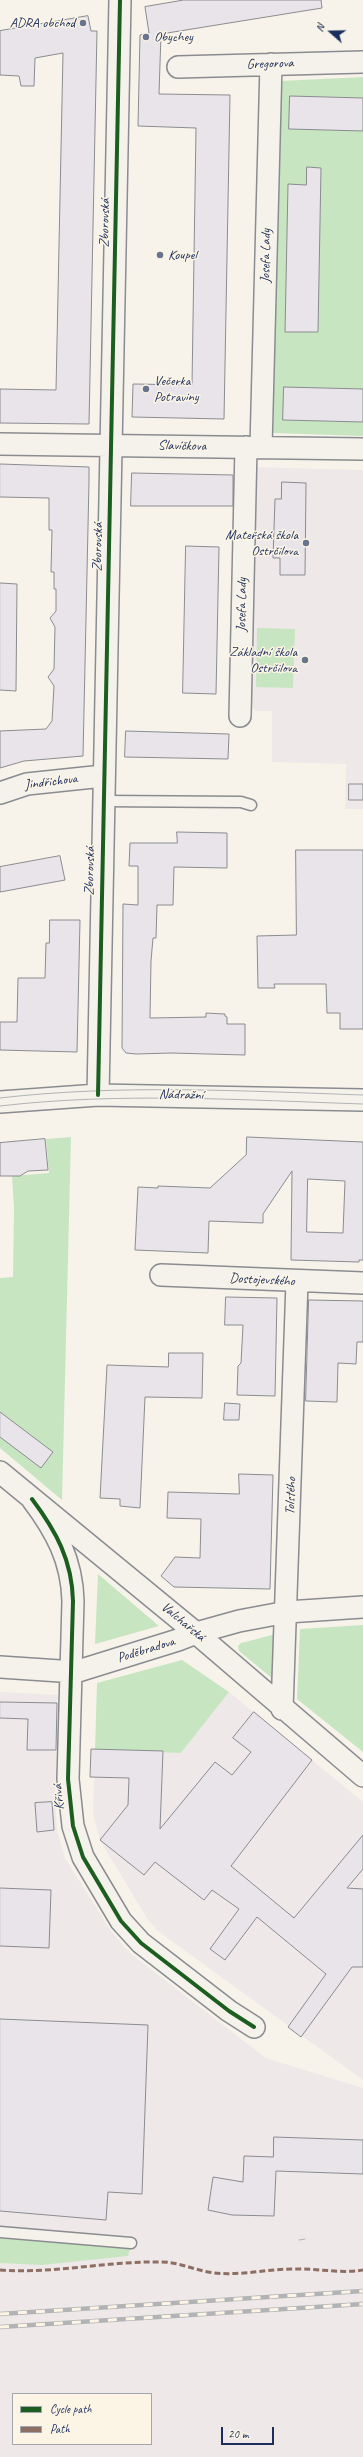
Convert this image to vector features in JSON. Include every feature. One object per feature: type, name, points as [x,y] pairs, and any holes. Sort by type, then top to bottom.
[{"type":"street","name":"Zborovská","points":[[98,1094],[103,776],[112,445],[120,0]]},
{"type":"street","name":"Gregorova","points":[[178,67],[363,62]]},
{"type":"street","name":"Josefa Lady","points":[[240,716],[271,64]]},
{"type":"street","name":"Slavíčkova","points":[[0,444],[363,449]]},
{"type":"street","name":"Jindřichova","points":[[0,793],[27,784],[103,776]]},
{"type":"street","name":"Nádražní","points":[[0,1102],[98,1094],[363,1100]]},
{"type":"street","name":"Dostojevského","points":[[161,1275],[363,1284]]},
{"type":"street","name":"Tolstého","points":[[282,1709],[287,1612],[297,1282]]},
{"type":"street","name":"Valchařská","points":[[0,1472],[196,1633],[282,1709],[363,1776]]},
{"type":"street","name":"Křivá","points":[[32,1499],[54,1530],[69,1565],[73,1587],[68,1785],[73,1826],[83,1857],[121,1921],[140,1944],[223,2007],[254,2027]]},
{"type":"street","name":"Poděbradova","points":[[0,1667],[71,1672],[238,1621],[287,1612],[363,1607]]},
{"type":"lane","points":[[103,801],[241,802],[251,805]]},
{"type":"lane","points":[[0,2232],[131,2243]]},
{"type":"shaded area","points":[[251,467],[363,470],[363,809],[345,809],[346,764],[272,762],[272,711],[255,711],[247,701]]},
{"type":"shaded area","points":[[0,1692],[58,1695],[55,1800],[57,1831],[65,1858],[111,1931],[130,1953],[266,2058],[363,2088],[363,2457],[0,2457]]},
{"type":"shaded area","points":[[229,1692],[363,1802],[363,2080],[158,1931],[148,1920],[100,1840],[93,1814],[95,1750],[181,1753]]},
{"type":"green space","points":[[363,77],[363,436],[273,433],[280,81]]},
{"type":"green space","points":[[257,628],[295,629],[293,688],[256,687]]},
{"type":"green space","points":[[71,1137],[62,1500],[0,1448],[0,1278],[13,1277],[14,1208],[12,1176],[49,1173],[46,1139]]},
{"type":"green space","points":[[98,1574],[159,1626],[95,1644]]},
{"type":"green space","points":[[363,1625],[363,1752],[297,1699],[300,1629]]},
{"type":"green space","points":[[276,1634],[273,1679],[239,1651],[238,1646],[241,1643]]},
{"type":"green space","points":[[182,1660],[229,1692],[181,1753],[95,1750],[97,1683]]},
{"type":"green space","points":[[0,2238],[130,2248],[128,2256],[42,2265],[0,2263]]},
{"type":"building","points":[[184,0],[321,0],[322,8],[161,34],[159,94],[230,95],[224,419],[132,417],[133,384],[192,385],[196,128],[138,126],[140,35],[149,33],[145,7]]},
{"type":"building","points":[[88,16],[91,31],[97,31],[89,424],[0,423],[0,389],[56,390],[63,53],[35,58],[34,86],[21,86],[19,76],[0,75],[0,31]]},
{"type":"building","points":[[290,96],[363,98],[363,131],[289,129]]},
{"type":"building","points":[[307,167],[321,168],[318,332],[285,332],[288,184],[306,185]]},
{"type":"building","points":[[284,387],[363,389],[363,422],[283,420]]},
{"type":"building","points":[[0,464],[89,467],[89,481],[83,756],[24,761],[0,768],[0,731],[46,729],[52,721],[54,686],[48,677],[54,669],[55,627],[50,618],[56,611],[56,589],[54,589],[54,572],[51,572],[52,530],[49,530],[49,498],[0,497]]},
{"type":"building","points":[[132,473],[233,475],[233,506],[131,506]]},
{"type":"building","points":[[282,482],[306,483],[305,575],[280,575],[280,558],[273,558],[275,499],[281,499]]},
{"type":"building","points":[[186,546],[219,547],[216,694],[183,693]]},
{"type":"building","points":[[0,583],[17,584],[16,691],[0,690]]},
{"type":"building","points":[[126,731],[229,734],[228,759],[125,757]]},
{"type":"building","points":[[349,784],[363,784],[363,800],[349,800]]},
{"type":"building","points":[[177,832],[227,833],[227,868],[174,867],[173,905],[157,905],[156,938],[153,938],[151,961],[150,1018],[206,1017],[206,1013],[225,1014],[227,1017],[227,1024],[245,1024],[245,1055],[171,1053],[136,1054],[126,1053],[122,1048],[123,904],[138,905],[138,866],[129,866],[130,843],[177,843]]},
{"type":"building","points":[[296,850],[363,850],[363,1029],[340,1029],[340,1013],[327,1013],[326,984],[274,984],[275,988],[258,988],[257,936],[296,935]]},
{"type":"building","points":[[60,856],[65,880],[0,892],[0,867]]},
{"type":"building","points":[[50,920],[80,920],[77,1052],[0,1050],[0,1022],[17,1022],[18,978],[45,978],[46,943],[49,943]]},
{"type":"building","points":[[247,1137],[363,1142],[363,1260],[359,1260],[359,1262],[291,1260],[292,1171],[263,1214],[263,1223],[209,1221],[208,1253],[135,1250],[138,1187],[158,1188],[158,1186],[210,1188],[246,1155]],"holes":[[[308,1179],[345,1181],[343,1233],[307,1232]]]},
{"type":"building","points":[[45,1139],[48,1170],[28,1171],[20,1176],[0,1176],[0,1143]]},
{"type":"building","points":[[226,1297],[277,1298],[275,1396],[237,1395],[238,1366],[241,1363],[243,1325],[225,1325]]},
{"type":"building","points":[[309,1300],[363,1301],[363,1342],[357,1342],[356,1364],[338,1363],[337,1402],[306,1401]]},
{"type":"building","points":[[169,1353],[203,1353],[202,1398],[145,1397],[140,1508],[120,1506],[120,1499],[100,1498],[107,1365],[168,1367]]},
{"type":"building","points":[[225,1403],[240,1404],[239,1420],[224,1420]]},
{"type":"building","points":[[0,1412],[53,1452],[41,1468],[0,1437]]},
{"type":"building","points":[[239,1474],[273,1475],[270,1589],[174,1587],[161,1576],[175,1557],[200,1558],[201,1519],[167,1518],[168,1492],[239,1494]]},
{"type":"building","points":[[0,1702],[57,1703],[56,1750],[27,1750],[28,1719],[0,1718]]},
{"type":"building","points":[[254,1712],[312,1760],[231,1866],[294,1918],[363,1835],[363,1869],[347,1888],[363,1889],[363,1967],[352,1967],[301,2037],[288,2027],[326,1974],[257,1917],[225,1960],[210,1949],[239,1909],[212,1890],[204,1900],[155,1862],[144,1875],[100,1840],[128,1805],[129,1778],[90,1777],[91,1749],[163,1751],[160,1829],[215,1762],[232,1775],[251,1752],[233,1738]]},
{"type":"building","points":[[52,1802],[54,1830],[37,1832],[35,1803]]},
{"type":"building","points":[[0,1888],[51,1890],[49,1948],[0,1946]]},
{"type":"building","points":[[0,2019],[148,2025],[142,2194],[108,2192],[106,2220],[0,2211]]},
{"type":"building","points":[[274,2137],[363,2140],[363,2174],[276,2171],[274,2216],[232,2215],[208,2210],[213,2177],[243,2182],[244,2156],[273,2157]]},
{"type":"tram line","points":[[0,1098],[90,1091],[136,1090],[227,1090],[363,1095]]},
{"type":"tram line","points":[[0,1106],[90,1099],[136,1098],[227,1099],[363,1104]]},
{"type":"tram line","points":[[299,2240],[305,2239]]},
{"type":"railway","points":[[0,2314],[363,2291]]},
{"type":"railway","points":[[0,2327],[363,2304]]},
{"type":"marked path","points":[[0,2270],[20,2271],[60,2269],[141,2262],[173,2263],[202,2271],[229,2274],[293,2269],[337,2271],[363,2270]]},
{"type":"cycle path","points":[[98,1095],[120,0]]},
{"type":"cycle path","points":[[32,1499],[41,1511],[61,1547],[70,1572],[72,1586],[73,1601],[68,1779],[73,1826],[83,1857],[121,1921],[141,1943],[229,2011],[254,2027]]},
{"type":"place","name":"ADRA obchod","points":[[83,23]]},
{"type":"place","name":"Obychey","points":[[146,37]]},
{"type":"place","name":"Koupel","points":[[160,255]]},
{"type":"place","name":"Večerka Potraviny","points":[[146,389]]},
{"type":"place","name":"Mateřská škola Ostrčilova","points":[[306,543]]},
{"type":"place","name":"Základní škola Ostrčilova","points":[[305,660]]}]
